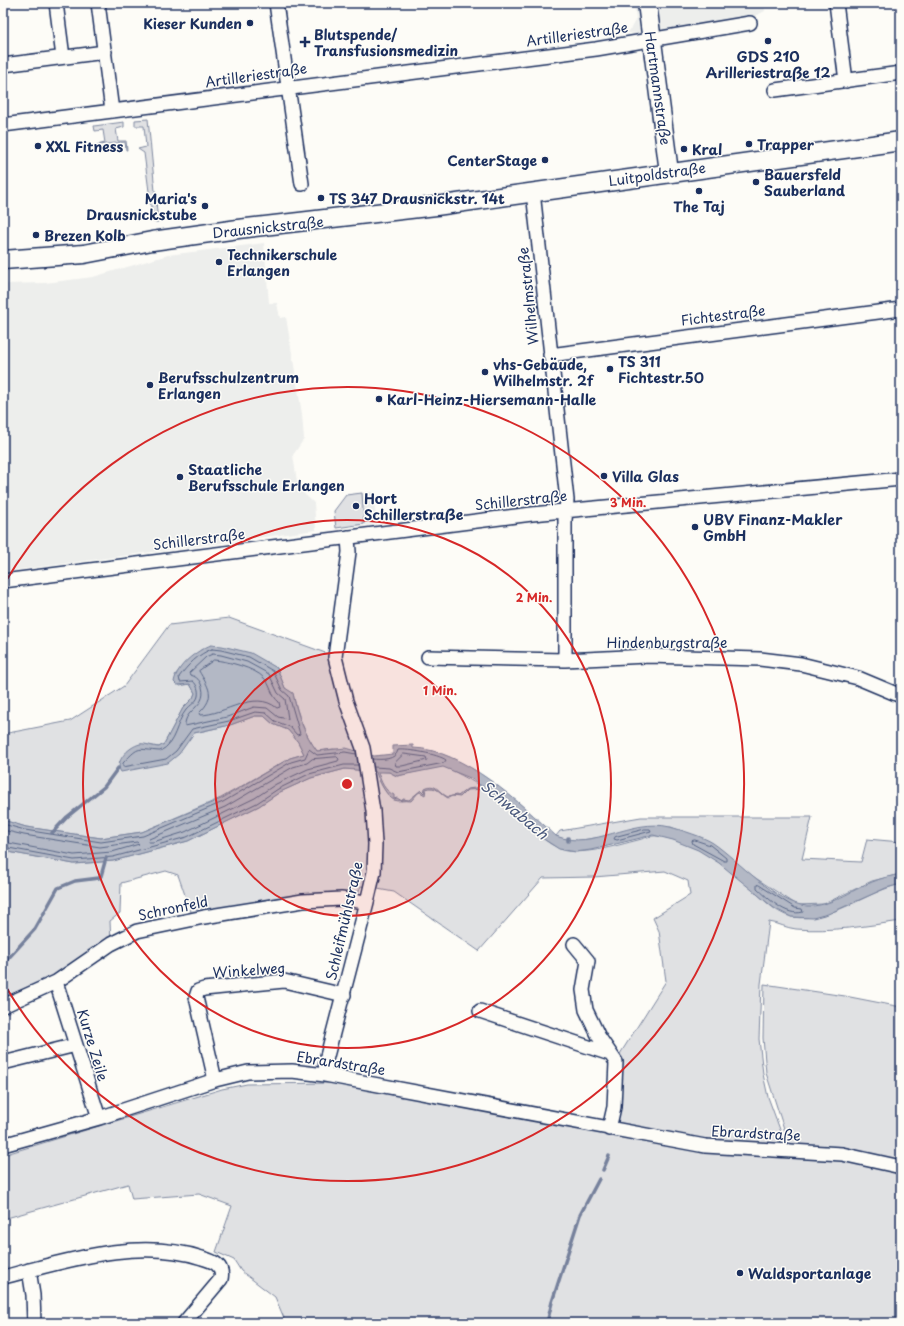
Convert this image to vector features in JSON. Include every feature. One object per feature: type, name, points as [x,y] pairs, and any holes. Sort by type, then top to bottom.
[{"type":"main road","name":"Hartmannstraße","points":[[647,3],[669,172]]},
{"type":"main road","name":"Luitpoldstraße","points":[[533,192],[669,172],[901,142]]},
{"type":"main road","name":"Drausnickstraße","points":[[3,260],[84,254],[152,241],[238,229],[373,214],[533,192]]},
{"type":"street","points":[[56,3],[63,57]]},
{"type":"street","points":[[98,3],[112,111]]},
{"type":"street","points":[[276,3],[302,184]]},
{"type":"street","points":[[836,3],[846,81]]},
{"type":"street","name":"Artilleriestraße","points":[[3,125],[288,87],[589,50],[734,27],[750,23]]},
{"type":"street","points":[[3,65],[104,52]]},
{"type":"street","points":[[775,90],[901,73]]},
{"type":"street","name":"Wilhelmstraße","points":[[533,192],[550,355],[568,500],[566,510],[565,660]]},
{"type":"street","name":"Fichtestraße","points":[[550,355],[901,309]]},
{"type":"street","name":"Schillerstraße","points":[[3,581],[566,510],[901,479]]},
{"type":"street","name":"Schleifmühlstraße","points":[[325,1075],[326,1060],[344,995],[374,872],[375,844],[364,748],[346,701],[335,657],[348,559],[348,537]]},
{"type":"street","name":"Hindenburgstraße","points":[[428,657],[565,660],[647,656],[760,659],[801,664],[858,678],[901,696]]},
{"type":"street","name":"Schronfeld","points":[[3,1006],[56,982],[111,944],[137,931],[204,917],[304,902],[341,899],[367,902]]},
{"type":"street","points":[[574,944],[588,961],[583,990],[586,1010],[599,1037],[616,1062],[614,1107],[609,1129]]},
{"type":"street","name":"Winkelweg","points":[[215,1080],[196,997],[198,991],[204,989],[284,981],[344,995]]},
{"type":"street","name":"Kurze Zeile","points":[[56,982],[99,1118]]},
{"type":"street","points":[[480,1011],[610,1054]]},
{"type":"street","points":[[3,1063],[76,1045]]},
{"type":"street","name":"Ebrardstraße","points":[[3,1145],[99,1118],[215,1080],[248,1072],[292,1071],[325,1075],[705,1146],[842,1154],[901,1167]]},
{"type":"street","points":[[3,1277],[86,1256],[122,1251],[157,1250],[184,1252],[220,1266],[223,1273],[221,1279],[184,1323]]},
{"type":"street","points":[[29,1270],[33,1295],[34,1323]]},
{"type":"shaded area","points":[[634,3],[764,3],[765,11],[743,22],[653,35],[628,33],[636,19]]},
{"type":"shaded area","points":[[148,119],[158,222],[153,222],[144,153],[138,149],[146,147],[144,126],[135,126],[135,120]]},
{"type":"shaded area","points":[[124,122],[124,127],[116,129],[118,141],[126,141],[127,150],[125,142],[99,145],[98,154],[97,145],[105,143],[103,130],[95,131],[94,126]]},
{"type":"shaded area","name":"Berufsschulzentrum Erlangen","points":[[264,243],[269,303],[277,303],[280,318],[286,317],[302,414],[304,439],[293,455],[298,488],[314,503],[316,530],[3,572],[3,284],[45,283],[93,277],[168,255]]},
{"type":"shaded area","name":"Hort Schillerstraße","points":[[373,492],[377,524],[336,528],[334,511],[346,495]]},
{"type":"shaded area","name":"Hort Schillerstraße","points":[[362,493],[364,524],[336,528],[334,511],[346,495]]},
{"type":"shaded area","points":[[229,618],[331,655],[365,752],[333,749],[317,751],[302,724],[293,694],[285,688],[277,668],[202,649],[187,661],[175,675],[180,686],[190,684],[195,693],[193,698],[183,708],[164,744],[159,747],[141,744],[119,762],[189,738],[194,733],[230,725],[255,716],[264,716],[273,724],[288,730],[298,742],[304,754],[290,758],[221,798],[142,832],[101,838],[26,827],[3,820],[3,734],[70,721],[124,686],[169,625]]},
{"type":"shaded area","points":[[443,766],[496,796],[539,835],[558,848],[576,852],[598,850],[651,836],[660,836],[671,839],[691,846],[710,856],[736,875],[772,907],[785,915],[792,917],[806,918],[820,916],[848,906],[874,893],[901,884],[901,921],[822,930],[789,928],[769,922],[761,984],[759,1039],[763,1074],[768,1097],[782,1135],[781,1142],[778,1146],[736,1144],[615,1126],[620,1054],[666,981],[659,931],[653,918],[690,895],[688,881],[665,871],[594,877],[543,878],[479,951],[394,892],[361,886],[356,898],[192,915],[178,875],[166,871],[121,883],[120,913],[110,921],[111,944],[56,982],[3,1001],[3,851],[74,864],[113,861],[188,841],[259,806],[280,792],[311,778],[345,769],[389,772],[397,776]]},
{"type":"shaded area","points":[[641,817],[812,817],[802,859],[861,862],[867,839],[901,842],[901,874],[872,881],[824,904],[797,905],[688,834],[671,827],[575,841],[568,841],[556,836],[560,831]]},
{"type":"shaded area","points":[[764,984],[845,996],[901,1007],[901,1162],[788,1147],[786,1135],[766,1073],[763,1038]]},
{"type":"shaded area","points":[[338,1083],[472,1105],[674,1147],[707,1152],[853,1161],[901,1172],[901,1323],[280,1323],[284,1318],[275,1297],[241,1271],[234,1260],[216,1252],[232,1206],[199,1194],[132,1199],[128,1184],[3,1219],[3,1155],[222,1089],[247,1084]]},
{"type":"water","name":"Schwabach","points":[[211,645],[222,646],[251,653],[277,668],[285,688],[293,693],[302,724],[317,751],[346,748],[374,756],[393,754],[393,746],[413,745],[413,748],[432,751],[471,768],[490,780],[526,808],[556,836],[570,840],[584,840],[641,826],[655,825],[670,827],[698,836],[713,843],[771,890],[783,898],[807,906],[816,906],[833,901],[864,885],[886,877],[901,874],[901,884],[886,888],[828,914],[813,918],[791,917],[774,908],[719,863],[698,850],[673,840],[653,835],[591,850],[576,852],[559,849],[539,836],[512,809],[486,789],[467,790],[460,797],[452,796],[458,796],[467,789],[483,787],[470,778],[443,767],[397,776],[389,772],[378,772],[383,785],[394,795],[394,799],[397,798],[402,801],[394,800],[391,798],[381,784],[376,772],[345,769],[311,778],[280,792],[259,806],[188,841],[113,861],[74,864],[3,851],[3,820],[26,827],[101,838],[142,832],[221,799],[290,758],[304,754],[298,742],[288,730],[273,724],[264,716],[255,716],[230,725],[194,733],[179,754],[168,763],[121,772],[119,764],[123,755],[131,748],[140,744],[159,747],[164,744],[183,708],[193,698],[195,693],[190,684],[177,685],[174,682],[176,676],[183,664],[188,659]]},
{"type":"water","points":[[429,786],[435,787],[448,797],[452,796],[448,798],[436,789],[430,788],[426,789],[425,795],[420,792],[411,801],[402,801],[403,799],[409,800],[421,790],[424,793],[425,788]]},
{"type":"waterway","points":[[52,833],[67,817],[104,787],[118,768]]},
{"type":"waterway","points":[[3,964],[35,929],[58,888],[75,881],[99,878],[101,876],[106,858]]},
{"type":"waterway","points":[[603,1170],[609,1156]]},
{"type":"waterway","points":[[547,1323],[552,1302],[580,1215],[599,1179]]},
{"type":"place","name":"Kieser Kunden","points":[[250,23]]},
{"type":"place","name":"GDS 210 Arilleriestraße 12","points":[[768,41]]},
{"type":"place","name":"Blutspende/ Transfusionsmedizin","points":[[305,42]]},
{"type":"place","name":"Trapper","points":[[749,144]]},
{"type":"place","name":"XXL Fitness","points":[[38,146]]},
{"type":"place","name":"Kral","points":[[684,149]]},
{"type":"place","name":"CenterStage","points":[[545,160]]},
{"type":"place","name":"Bauersfeld Sauberland","points":[[756,182]]},
{"type":"place","name":"The Taj","points":[[699,191]]},
{"type":"place","name":"TS 347 Drausnickstr. 14t","points":[[321,198]]},
{"type":"place","name":"Maria's Drausnickstube","points":[[205,206]]},
{"type":"place","name":"Brezen Kolb","points":[[36,235]]},
{"type":"place","name":"Technikerschule Erlangen","points":[[219,262]]},
{"type":"place","name":"TS 311 Fichtestr.50","points":[[610,369]]},
{"type":"place","name":"vhs-Gebäude, Wilhelmstr. 2f","points":[[485,372]]},
{"type":"place","name":"Berufsschulzentrum Erlangen","points":[[150,385]]},
{"type":"place","name":"Karl-Heinz-Hiersemann-Halle","points":[[379,399]]},
{"type":"place","name":"Villa Glas","points":[[604,476]]},
{"type":"place","name":"Staatliche Berufsschule Erlangen","points":[[180,477]]},
{"type":"place","name":"Hort Schillerstraße","points":[[356,506]]},
{"type":"place","name":"UBV Finanz-Makler GmbH","points":[[695,527]]},
{"type":"place","name":"Waldsportanlage","points":[[740,1273]]}]
